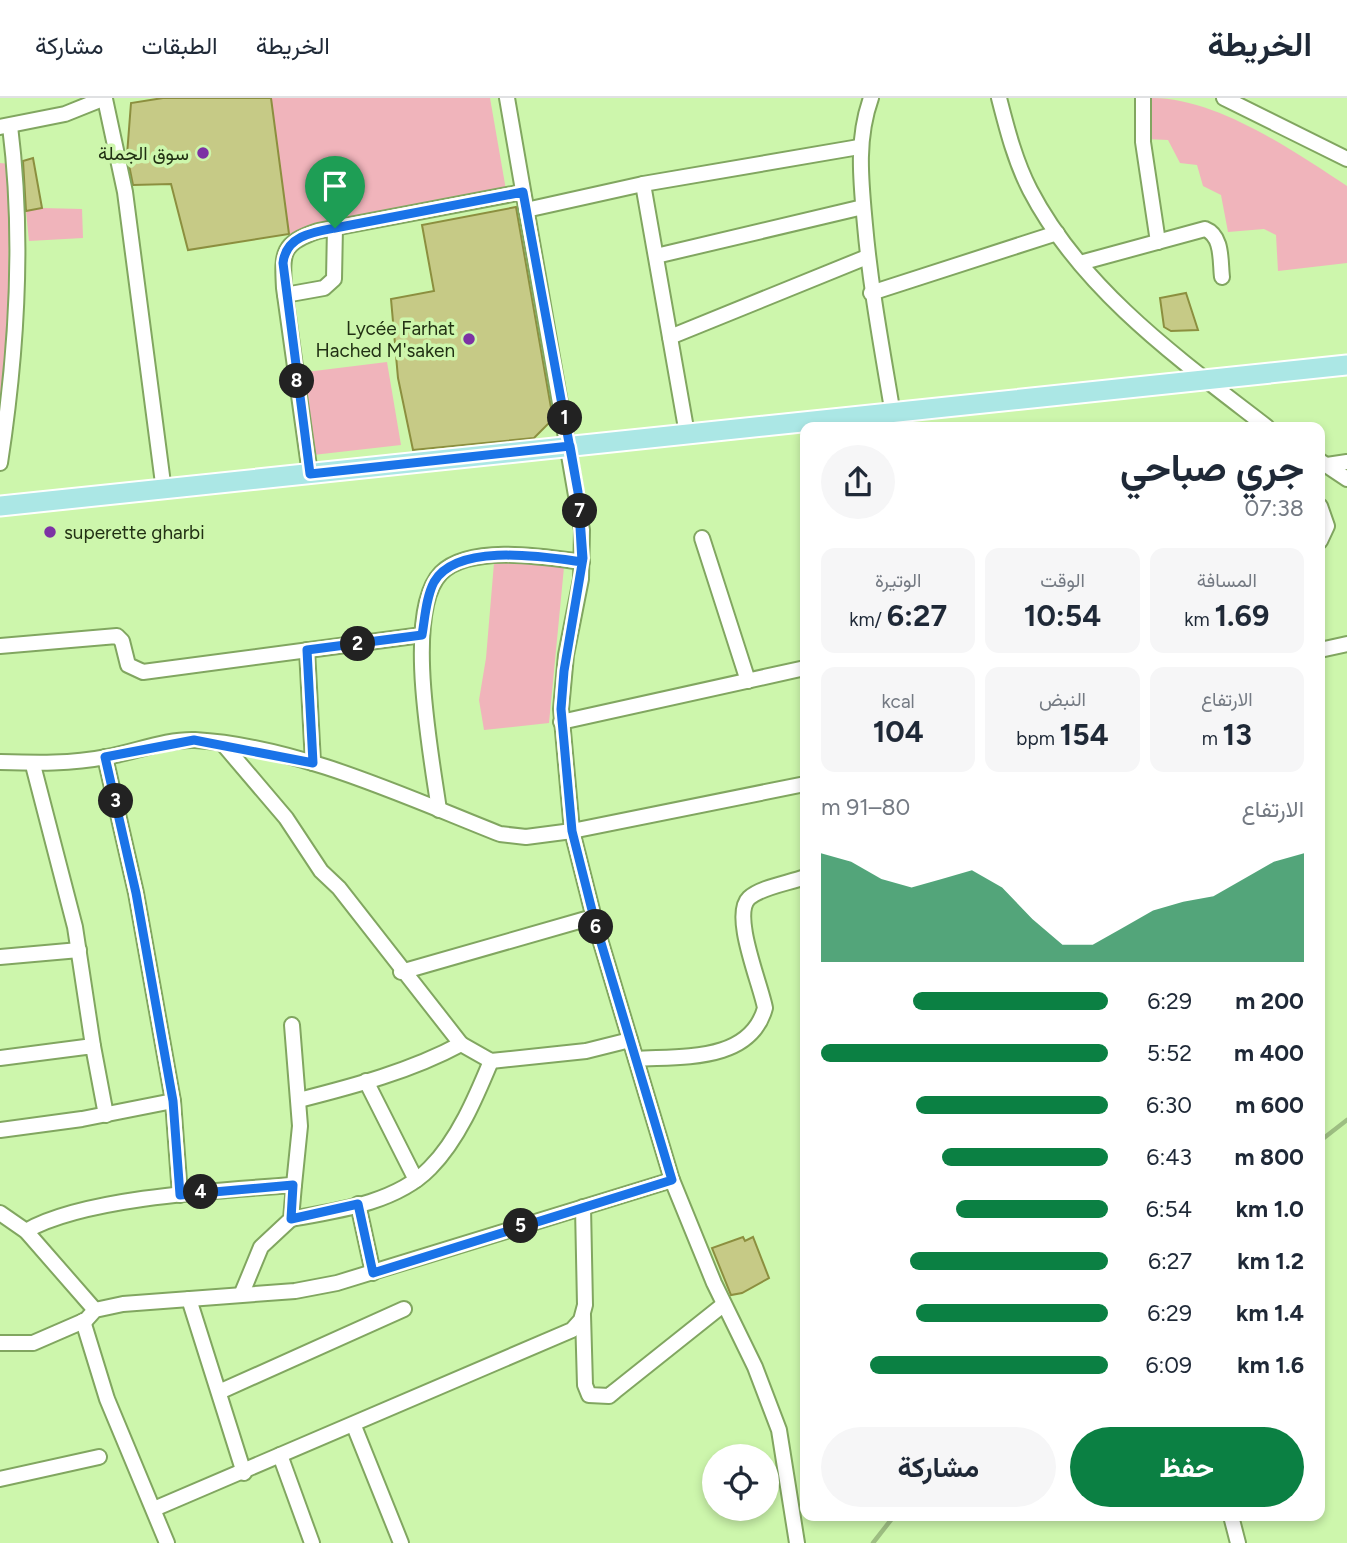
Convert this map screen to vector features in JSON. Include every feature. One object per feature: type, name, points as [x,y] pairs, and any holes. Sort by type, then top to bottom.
[{"type":"main road","points":[[864,422],[1347,365]]},
{"type":"main road","points":[[0,506],[164,491],[687,434],[800,426]]},
{"type":"street","points":[[0,463],[12,383],[16,266],[15,162],[5,126],[65,114],[105,98],[127,205],[164,491]]},
{"type":"street","points":[[507,98],[570,446],[582,530],[582,562],[564,671],[561,722],[572,831],[593,917],[672,1180],[723,1304],[755,1367],[779,1430],[797,1543]]},
{"type":"street","points":[[871,98],[859,147],[863,207],[870,293],[894,420]]},
{"type":"street","points":[[999,98],[1011,141],[1029,188],[1057,233],[1080,263],[1102,289],[1206,380],[1261,422]]},
{"type":"street","points":[[1143,98],[1143,142],[1158,242]]},
{"type":"street","points":[[1224,98],[1347,159]]},
{"type":"street","points":[[526,209],[643,184],[859,147]]},
{"type":"street","points":[[643,184],[687,434]]},
{"type":"street","points":[[310,474],[285,295],[283,263],[286,249],[300,237],[335,228],[523,192]]},
{"type":"street","points":[[656,256],[863,207]]},
{"type":"street","points":[[285,295],[324,288],[334,279],[335,228]]},
{"type":"street","points":[[1080,263],[1209,230],[1218,243],[1222,277]]},
{"type":"street","points":[[870,293],[1057,233]]},
{"type":"street","points":[[670,337],[867,257]]},
{"type":"street","points":[[1325,463],[1347,462]]},
{"type":"street","points":[[1325,464],[1347,479]]},
{"type":"street","points":[[702,538],[748,681]]},
{"type":"street","points":[[439,810],[423,691],[422,635],[434,582],[442,572],[454,565],[515,555],[582,562]]},
{"type":"street","points":[[0,646],[117,636],[122,641],[128,665],[143,672],[422,635]]},
{"type":"street","points":[[1325,649],[1347,644]]},
{"type":"street","points":[[307,650],[313,763]]},
{"type":"street","points":[[561,722],[800,669]]},
{"type":"street","points":[[0,762],[33,765],[105,757],[181,741],[223,744],[313,763],[510,837],[572,831],[800,785]]},
{"type":"street","points":[[223,744],[286,818],[321,871],[339,888],[401,972],[461,1044],[491,1061],[586,1051],[630,1040]]},
{"type":"street","points":[[105,757],[134,881],[173,1101],[180,1195]]},
{"type":"street","points":[[33,765],[79,950],[106,1115]]},
{"type":"street","points":[[636,1059],[710,1053],[735,1046],[752,1033],[765,1008],[742,923],[744,906],[751,897],[800,879]]},
{"type":"street","points":[[401,972],[593,917]]},
{"type":"street","points":[[0,957],[79,950]]},
{"type":"street","points":[[291,1219],[299,1148],[299,1100],[292,1025]]},
{"type":"street","points":[[299,1100],[439,1056],[461,1044]]},
{"type":"street","points":[[0,1058],[93,1046]]},
{"type":"street","points":[[242,1293],[261,1247],[291,1219],[358,1204],[416,1180],[430,1168],[460,1126],[491,1061]]},
{"type":"street","points":[[366,1081],[416,1180]]},
{"type":"street","points":[[0,1130],[106,1115],[173,1101]]},
{"type":"street","points":[[0,1343],[33,1343],[83,1321],[95,1311],[146,1301],[295,1291],[373,1273],[672,1180]]},
{"type":"street","points":[[26,1231],[47,1221],[81,1212],[180,1195],[293,1185]]},
{"type":"street","points":[[358,1204],[373,1273]]},
{"type":"street","points":[[583,1207],[586,1305],[583,1315],[584,1385],[589,1395],[601,1397],[615,1391],[723,1304]]},
{"type":"street","points":[[0,1213],[26,1231],[95,1311]]},
{"type":"street","points":[[189,1299],[244,1473]]},
{"type":"street","points":[[219,1392],[404,1309]]},
{"type":"street","points":[[154,1509],[244,1473],[256,1463],[354,1426],[572,1330],[583,1315]]},
{"type":"street","points":[[83,1321],[107,1399],[167,1543]]},
{"type":"street","points":[[354,1426],[401,1543]]},
{"type":"street","points":[[279,1455],[312,1543]]},
{"type":"street","points":[[0,1479],[99,1457]]},
{"type":"street","points":[[1232,1521],[1238,1543]]},
{"type":"shaded area","points":[[271,98],[490,98],[506,190],[289,234]]},
{"type":"shaded area","points":[[1152,98],[1177,100],[1228,117],[1279,143],[1347,186],[1347,263],[1278,271],[1276,235],[1264,229],[1228,232],[1221,195],[1203,186],[1197,165],[1180,163],[1168,140],[1145,139]]},
{"type":"shaded area","points":[[0,163],[10,164],[7,363],[0,409]]},
{"type":"shaded area","points":[[42,208],[82,209],[83,238],[29,241],[26,211]]},
{"type":"shaded area","points":[[387,362],[401,445],[313,455],[306,372]]},
{"type":"shaded area","points":[[534,561],[564,567],[549,723],[484,730],[479,700],[486,658],[494,563]]},
{"type":"building","name":"سوق الجملة","points":[[163,98],[271,98],[289,234],[188,250],[171,184],[133,185],[127,155],[131,103]]},
{"type":"building","points":[[33,158],[42,208],[26,211],[23,161]]},
{"type":"building","name":"Lycée Farhat Hached M'saken","points":[[516,207],[553,419],[534,438],[413,450],[398,378],[391,299],[434,291],[422,225]]},
{"type":"building","points":[[1186,293],[1198,330],[1171,331],[1164,327],[1160,298]]},
{"type":"building","points":[[743,1237],[745,1241],[753,1237],[769,1278],[742,1293],[731,1295],[712,1248]]},
{"type":"waterway","points":[[1325,1137],[1347,1120]]},
{"type":"waterway","points":[[873,1543],[890,1521]]},
{"type":"place","name":"سوق الجملة","points":[[203,153]]},
{"type":"place","name":"Lycée Farhat Hached M'saken","points":[[469,339]]},
{"type":"place","name":"superette gharbi","points":[[50,532]]},
{"type":"route","points":[[335,228],[300,237],[291,243],[284,254],[283,263],[284,288],[310,474],[570,446],[578,492],[583,558],[566,654],[561,709],[572,831],[596,926],[672,1180],[373,1273],[358,1204],[291,1219],[293,1185],[180,1195],[178,1144],[166,1057],[136,893],[105,757],[172,742],[194,740],[313,763],[307,650],[422,635],[434,582],[442,572],[454,565],[495,556],[515,555],[582,562],[578,492],[570,446],[523,192],[335,228]]}]
